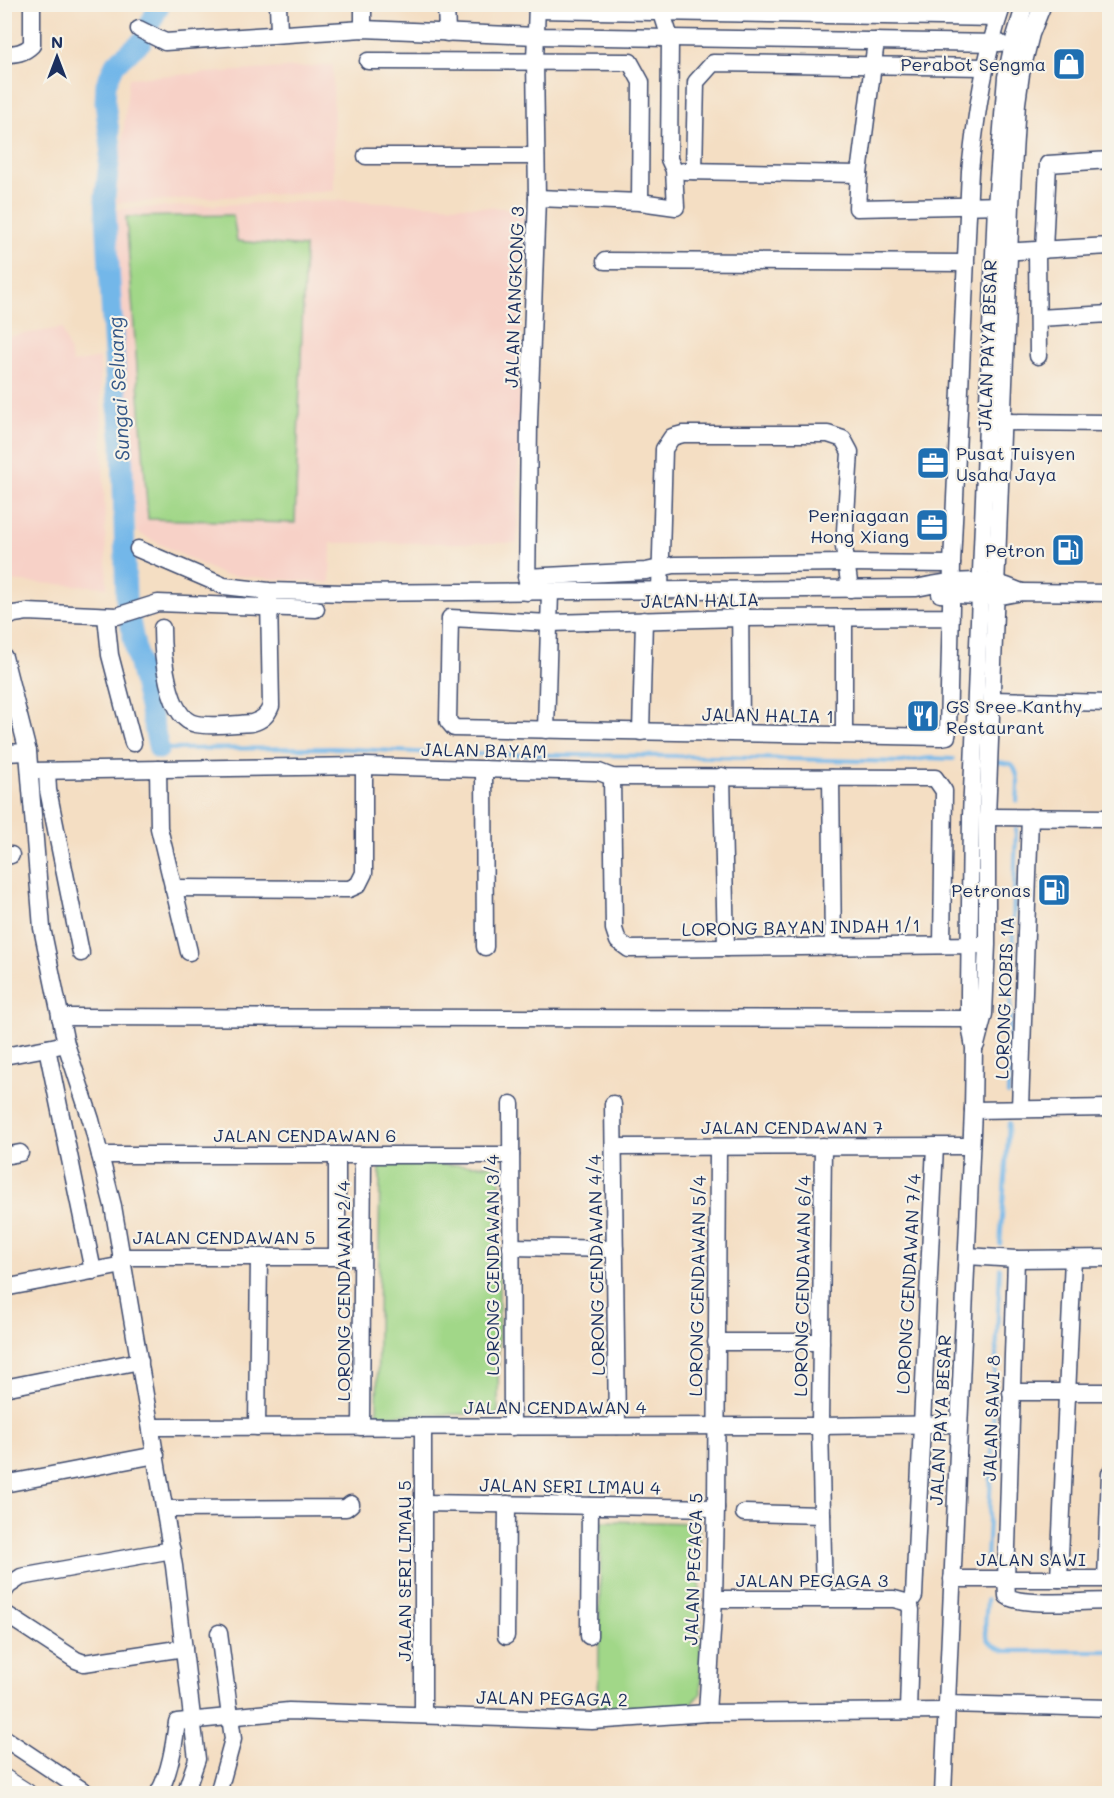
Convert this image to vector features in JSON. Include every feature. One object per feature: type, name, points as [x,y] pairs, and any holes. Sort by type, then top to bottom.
[{"type":"main road","points":[[4,1780],[26,1794]]},
{"type":"street","points":[[4,54],[18,54],[32,45],[32,4]]},
{"type":"street","points":[[278,4],[279,33]]},
{"type":"street","points":[[363,4],[363,29]]},
{"type":"street","points":[[446,4],[447,33]]},
{"type":"street","name":"JALAN PAYA BESAR","points":[[944,1794],[973,1110],[974,1048],[969,1019],[970,945],[979,816],[1004,205],[1002,104],[1013,44],[1025,4]]},
{"type":"street","name":"JALAN PAYA BESAR","points":[[1004,205],[1021,74],[1031,34],[1043,4]]},
{"type":"street","points":[[537,7],[1001,11]]},
{"type":"street","name":"JALAN KANGKONG 3","points":[[527,584],[529,422],[537,198],[535,61],[537,7]]},
{"type":"street","points":[[537,198],[640,202],[675,207],[674,170],[669,159],[670,38],[662,9]]},
{"type":"street","name":"JALAN HALIA 1","points":[[450,726],[454,728],[641,732],[941,737],[947,735],[951,589],[968,207],[975,128],[985,67],[1001,11]]},
{"type":"street","points":[[146,33],[165,42],[363,29],[536,36],[1013,44]]},
{"type":"street","points":[[876,41],[859,174],[857,208],[1004,205]]},
{"type":"street","points":[[368,61],[630,62],[641,82],[640,202]]},
{"type":"street","points":[[694,171],[696,82],[713,63],[985,67]]},
{"type":"street","points":[[366,156],[536,156]]},
{"type":"street","points":[[1038,356],[1040,250],[1048,164],[1110,160]]},
{"type":"street","points":[[674,170],[859,174]]},
{"type":"street","points":[[1002,252],[1110,246]]},
{"type":"street","name":"JALAN PAYA BESAR","points":[[974,1048],[984,1014],[987,945],[979,816],[992,700],[988,590],[1003,422],[1002,252]]},
{"type":"street","points":[[605,261],[966,263]]},
{"type":"street","points":[[1038,318],[1110,314]]},
{"type":"street","points":[[1003,422],[1110,423]]},
{"type":"street","points":[[660,591],[664,449],[672,437],[683,434],[828,434],[843,439],[850,452],[844,547],[850,589]]},
{"type":"street","points":[[138,549],[224,586],[269,591],[346,594],[527,584],[646,571],[674,565],[952,564]]},
{"type":"street","points":[[527,584],[550,592],[916,588],[1110,593]]},
{"type":"street","points":[[740,590],[741,733]]},
{"type":"street","points":[[162,628],[162,645],[172,698],[176,709],[185,719],[195,724],[260,721],[271,706],[269,591]]},
{"type":"street","points":[[546,730],[550,592]]},
{"type":"street","points":[[4,619],[14,614],[27,612],[111,616],[158,603],[316,609]]},
{"type":"street","points":[[111,616],[110,655],[133,743]]},
{"type":"street","name":"JALAN HALIA","points":[[450,726],[448,721],[450,618],[550,623],[741,618],[951,617]]},
{"type":"street","points":[[844,618],[844,735]]},
{"type":"street","points":[[641,732],[644,620]]},
{"type":"street","points":[[4,657],[28,752],[48,790],[81,953]]},
{"type":"street","points":[[992,700],[1110,703]]},
{"type":"street","points":[[4,753],[28,752]]},
{"type":"street","points":[[173,888],[349,889],[358,885],[364,873],[364,766]]},
{"type":"street","name":"JALAN BAYAM","points":[[39,771],[364,766],[599,772],[612,777],[935,778],[944,792],[945,816]]},
{"type":"street","points":[[158,769],[159,828],[189,952]]},
{"type":"street","points":[[484,769],[485,947]]},
{"type":"street","points":[[39,771],[42,928],[66,1044],[91,1120],[113,1206],[172,1550],[197,1759],[185,1794]]},
{"type":"street","points":[[722,776],[726,948]]},
{"type":"street","name":"LORONG BAYAN INDAH 1/1","points":[[612,777],[614,929],[618,941],[629,949],[987,945]]},
{"type":"street","points":[[831,778],[833,947]]},
{"type":"street","points":[[942,945],[945,816],[1110,818]]},
{"type":"street","name":"LORONG KOBIS 1A","points":[[1020,1108],[1030,817]]},
{"type":"street","points":[[60,1017],[969,1019]]},
{"type":"street","points":[[4,1056],[66,1044]]},
{"type":"street","points":[[47,1048],[93,1271]]},
{"type":"street","name":"LORONG CENDAWAN 3/4","points":[[511,1104],[512,1427]]},
{"type":"street","name":"LORONG CENDAWAN 4/4","points":[[613,1104],[617,1426]]},
{"type":"street","points":[[973,1110],[1110,1108]]},
{"type":"street","name":"LORONG CENDAWAN 6/4","points":[[823,1146],[820,1426],[824,1599]]},
{"type":"street","name":"LORONG CENDAWAN 7/4","points":[[908,1711],[911,1610],[909,1603],[914,1596],[935,1146]]},
{"type":"street","name":"JALAN CENDAWAN 7","points":[[614,1147],[971,1146]]},
{"type":"street","name":"LORONG CENDAWAN 5/4","points":[[715,1426],[718,1147]]},
{"type":"street","name":"JALAN CENDAWAN 6","points":[[100,1155],[511,1155]]},
{"type":"street","points":[[337,1155],[337,1257]]},
{"type":"street","name":"LORONG CENDAWAN 2/4","points":[[362,1427],[363,1155]]},
{"type":"street","points":[[511,1247],[615,1250]]},
{"type":"street","points":[[967,1256],[1016,1259],[1110,1258]]},
{"type":"street","points":[[257,1427],[259,1257]]},
{"type":"street","name":"JALAN CENDAWAN 5","points":[[4,1288],[93,1271],[122,1261],[362,1257]]},
{"type":"street","points":[[1059,1579],[1073,1258]]},
{"type":"street","name":"JALAN SAWI 8","points":[[1006,1579],[1016,1259]]},
{"type":"street","points":[[716,1341],[821,1342]]},
{"type":"street","points":[[4,1388],[140,1361]]},
{"type":"street","points":[[1011,1392],[1110,1392]]},
{"type":"street","name":"JALAN CENDAWAN 4","points":[[151,1427],[959,1424]]},
{"type":"street","name":"JALAN PEGAGA 5","points":[[707,1713],[714,1599],[715,1426]]},
{"type":"street","name":"JALAN SERI LIMAU 5","points":[[423,1427],[423,1715]]},
{"type":"street","points":[[4,1484],[156,1455]]},
{"type":"street","points":[[1108,1579],[1110,1473]]},
{"type":"street","name":"JALAN SERI LIMAU 4","points":[[423,1503],[716,1508]]},
{"type":"street","points":[[165,1509],[346,1508],[351,1504]]},
{"type":"street","points":[[506,1636],[507,1504]]},
{"type":"street","points":[[589,1636],[590,1506]]},
{"type":"street","points":[[744,1513],[822,1515]]},
{"type":"street","points":[[4,1592],[8,1586],[21,1577],[172,1550]]},
{"type":"street","name":"JALAN SAWI","points":[[952,1579],[1108,1579]]},
{"type":"street","points":[[1006,1579],[1007,1596],[1013,1600],[1110,1601]]},
{"type":"street","name":"JALAN PEGAGA 3","points":[[714,1599],[894,1599],[909,1603]]},
{"type":"street","points":[[4,1613],[84,1663],[184,1648]]},
{"type":"street","points":[[218,1794],[233,1739],[219,1633]]},
{"type":"street","name":"JALAN PEGAGA 2","points":[[158,1794],[172,1752],[177,1722],[289,1711],[592,1721],[707,1713],[908,1711],[947,1708],[1110,1708]]},
{"type":"street","points":[[4,1738],[88,1794]]},
{"type":"shaded area","points":[[333,65],[334,191],[116,203],[129,78]]},
{"type":"shaded area","points":[[340,200],[524,209],[517,543],[331,543],[330,583],[223,575],[136,532],[113,209]]},
{"type":"shaded area","points":[[62,328],[73,363],[100,358],[107,587],[5,581],[5,337]]},
{"type":"green space","points":[[233,215],[237,241],[305,247],[295,523],[148,519],[126,217]]},
{"type":"green space","points":[[380,1164],[494,1165],[500,1174],[498,1414],[377,1415]]},
{"type":"green space","points":[[601,1521],[699,1523],[701,1694],[691,1705],[598,1710]]},
{"type":"waterway","name":"Sungai Seluang","points":[[151,22],[160,4]]},
{"type":"waterway","name":"Sungai Seluang","points":[[142,41],[115,64],[106,84],[105,103],[111,147],[105,197],[116,389],[122,441],[126,600],[159,749]]},
{"type":"waterway","points":[[159,749],[335,748],[457,754],[675,756],[901,762],[929,758],[953,759]]},
{"type":"waterway","points":[[998,762],[1012,764],[1015,768],[1018,782],[1017,801]]},
{"type":"waterway","points":[[1008,1094],[1016,829]]},
{"type":"waterway","points":[[1000,1244],[1009,1123]]},
{"type":"waterway","points":[[987,1562],[1000,1268]]},
{"type":"waterway","points":[[987,1600],[985,1624],[987,1638],[997,1648],[1006,1651],[1110,1651]]},
{"type":"place","name":"Perabot Sengma","points":[[1069,64]]},
{"type":"place","name":"Pusat Tuisyen Usaha Jaya","points":[[933,463]]},
{"type":"place","name":"Perniagaan Hong Xiang","points":[[932,525]]},
{"type":"place","name":"Petron","points":[[1068,550]]},
{"type":"place","name":"GS Sree Kanthy Restaurant","points":[[923,716]]},
{"type":"place","name":"Petronas","points":[[1054,890]]}]
